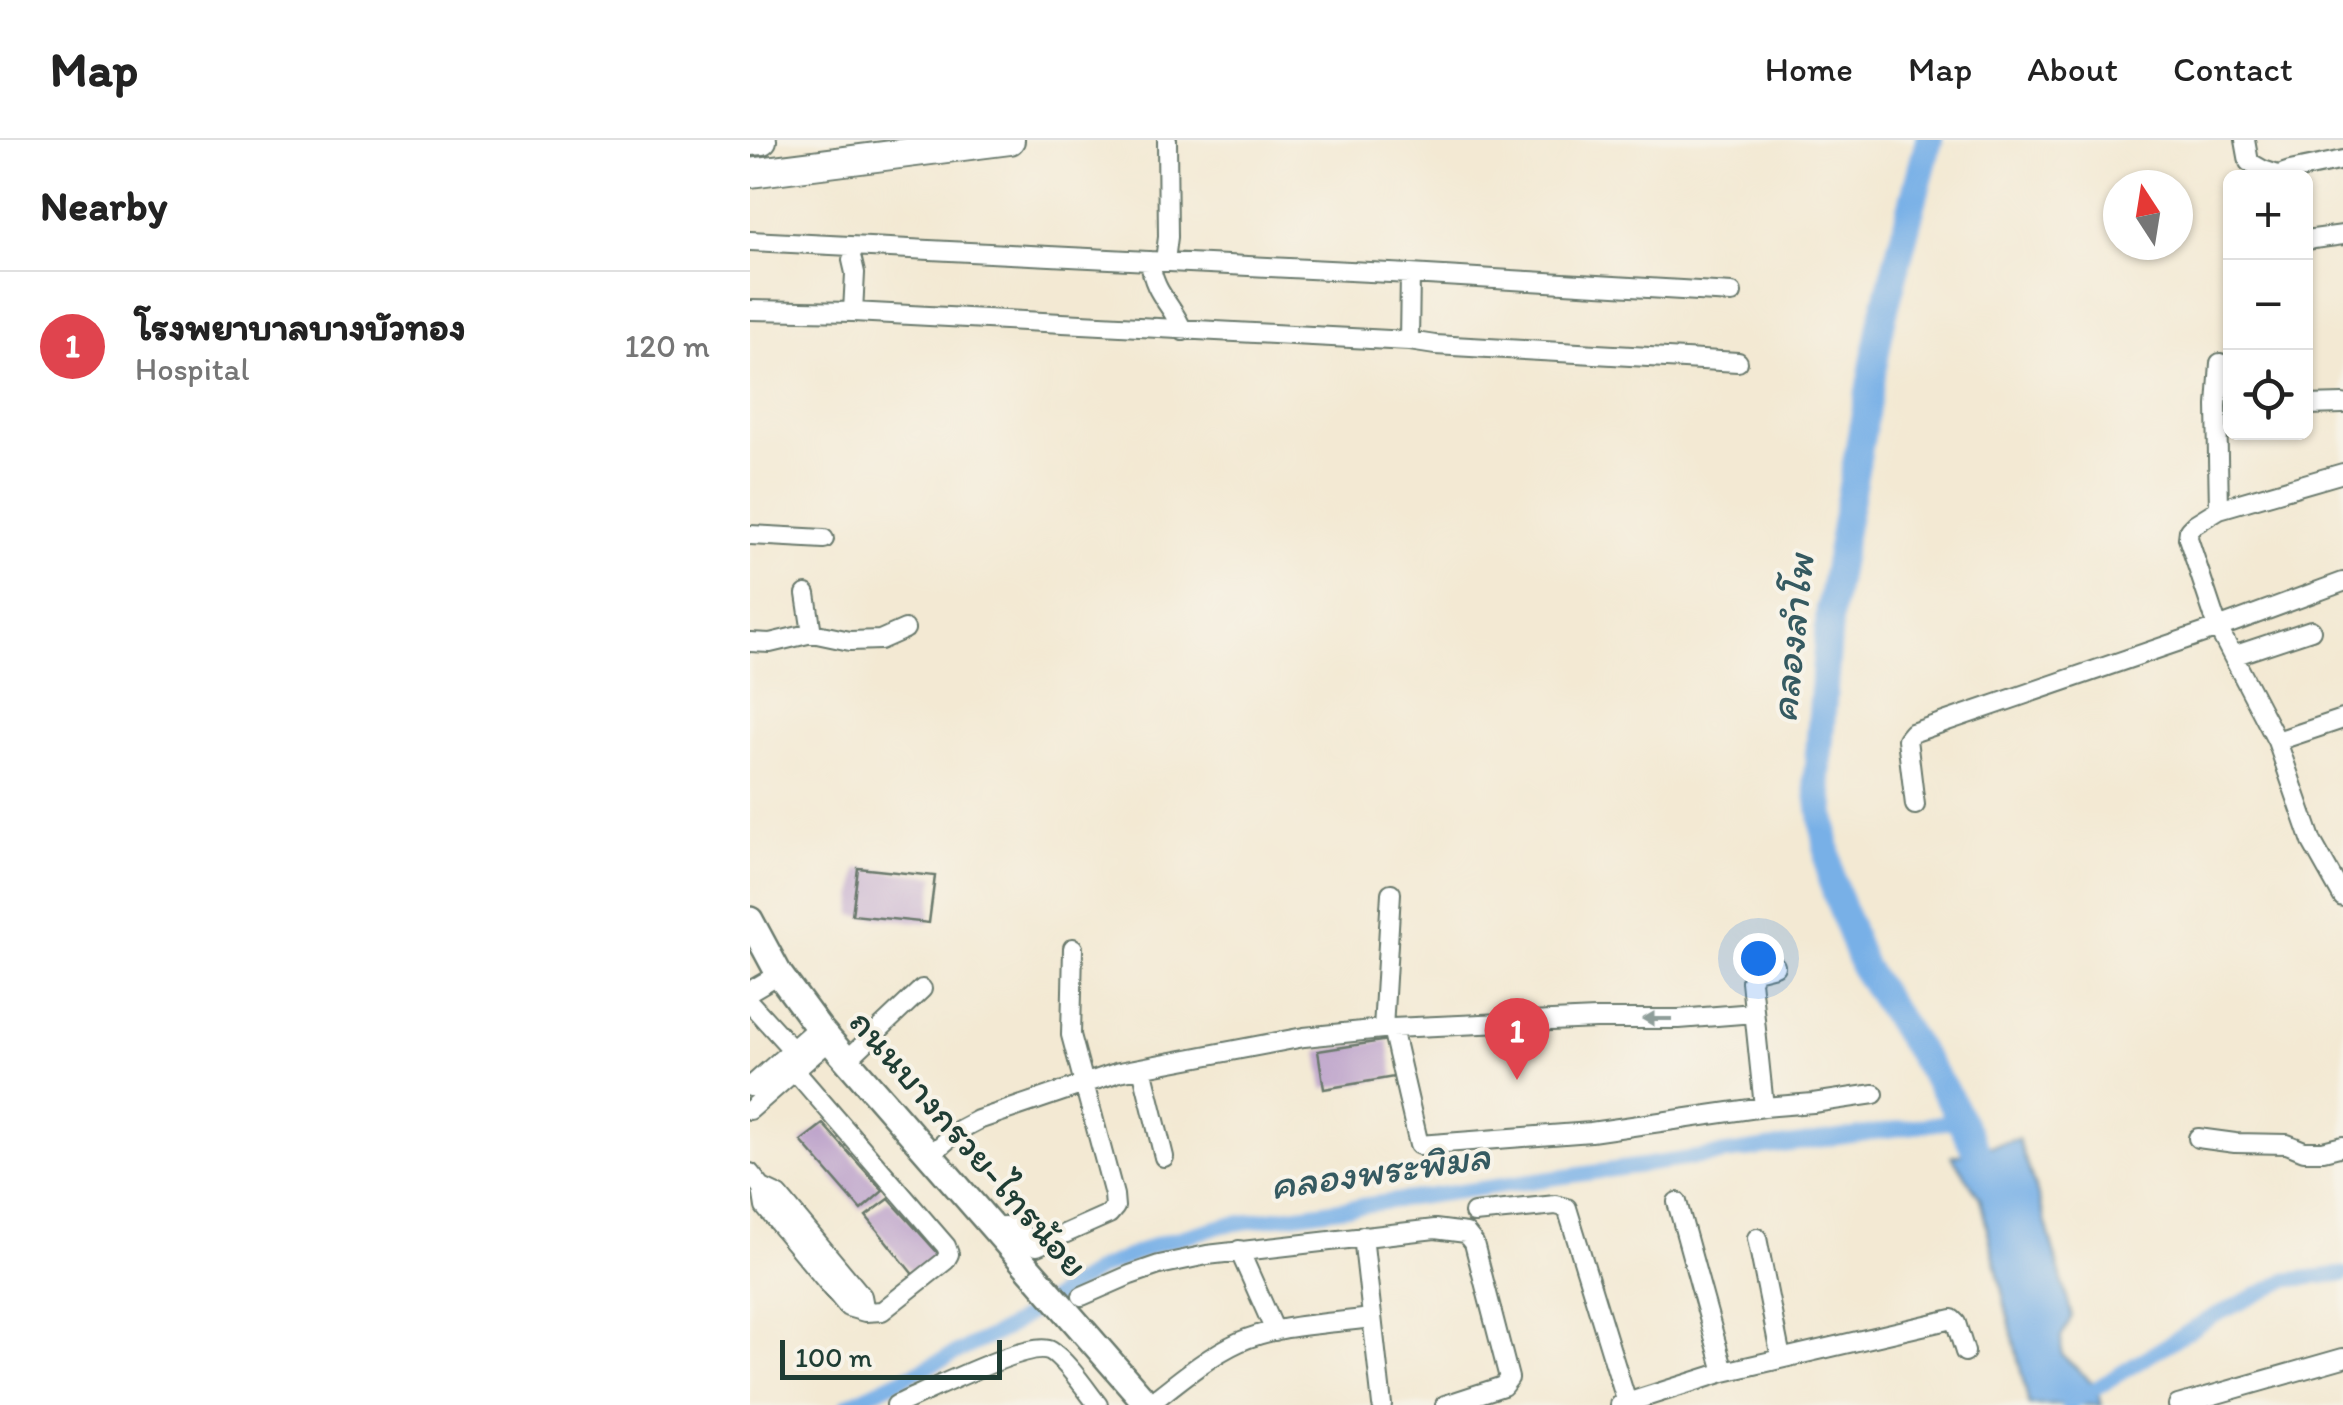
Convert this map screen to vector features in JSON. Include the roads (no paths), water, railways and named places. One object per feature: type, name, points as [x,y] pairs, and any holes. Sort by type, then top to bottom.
[{"type":"main road","points":[[750,142],[762,140]]},
{"type":"main road","points":[[750,173],[1010,140]]},
{"type":"main road","name":"ถนนบางกรวย-ไทรน้อย","points":[[750,920],[779,974],[824,1034],[1148,1405]]},
{"type":"street","points":[[1167,140],[1168,237],[1158,261],[1156,288],[1174,311],[1183,331]]},
{"type":"street","points":[[2244,140],[2249,162],[2263,170]]},
{"type":"street","points":[[2296,170],[2343,160]]},
{"type":"street","points":[[2313,239],[2343,235]]},
{"type":"street","points":[[750,241],[1732,293]]},
{"type":"street","points":[[852,260],[854,312]]},
{"type":"street","points":[[1409,340],[1410,274]]},
{"type":"street","points":[[750,310],[1409,340],[1434,345],[1738,362]]},
{"type":"street","points":[[2220,363],[2223,395]]},
{"type":"street","points":[[2313,405],[2343,404]]},
{"type":"street","points":[[2219,510],[2223,427]]},
{"type":"street","points":[[2343,473],[2219,510],[2194,524],[2188,538],[2218,628],[2276,741],[2312,842],[2343,897]]},
{"type":"street","points":[[750,535],[824,539]]},
{"type":"street","points":[[1916,805],[1907,739],[1912,732],[2343,582]]},
{"type":"street","points":[[806,594],[812,633]]},
{"type":"street","points":[[750,642],[770,644],[812,633],[850,640],[880,640],[904,629]]},
{"type":"street","points":[[2233,656],[2311,630]]},
{"type":"street","points":[[2276,741],[2343,719]]},
{"type":"street","points":[[1391,893],[1388,1028],[1419,1145],[1591,1132],[1874,1094]]},
{"type":"street","points":[[994,1227],[1019,1228],[1038,1246],[1109,1214],[1115,1207],[1072,1035],[1073,948]]},
{"type":"street","points":[[1764,1106],[1751,988],[1755,972],[1775,966]]},
{"type":"street","points":[[750,992],[779,974]]},
{"type":"street","points":[[847,1060],[922,990]]},
{"type":"street","points":[[750,1003],[949,1254],[889,1307],[865,1312],[862,1296],[816,1255],[779,1196],[756,1181]]},
{"type":"street","points":[[930,1155],[959,1130],[978,1120],[1119,1072],[1304,1037],[1388,1028],[1754,1013]]},
{"type":"street","points":[[750,1110],[824,1034]]},
{"type":"street","points":[[750,1087],[794,1061]]},
{"type":"street","points":[[1142,1068],[1164,1156]]},
{"type":"street","points":[[2198,1138],[2287,1144],[2304,1150],[2343,1146]]},
{"type":"street","points":[[1676,1202],[1724,1372]]},
{"type":"street","points":[[1474,1213],[1556,1205],[1567,1208],[1623,1404],[1724,1372],[1952,1319],[1965,1352]]},
{"type":"street","points":[[1082,1296],[1159,1265],[1240,1250],[1435,1229],[1466,1233],[1474,1243],[1508,1378],[1504,1386],[1445,1405]]},
{"type":"street","points":[[1362,1236],[1382,1405]]},
{"type":"street","points":[[1757,1238],[1782,1358]]},
{"type":"street","points":[[1240,1250],[1275,1331]]},
{"type":"street","points":[[1148,1405],[1242,1340],[1275,1331],[1372,1318]]},
{"type":"street","points":[[896,1405],[1016,1353],[1043,1348],[1054,1352],[1098,1405]]},
{"type":"street","points":[[2178,1405],[2343,1358]]},
{"type":"water","points":[[2018,1139],[2072,1316],[2061,1337],[2062,1355],[2093,1383],[2102,1405],[2029,1405],[1980,1198],[1952,1156]]},
{"type":"waterway","name":"คลองลำโพ","points":[[1929,140],[1881,324],[1830,609],[1817,778],[1831,879],[1863,967],[1949,1098],[1991,1180]]},
{"type":"waterway","name":"คลองพระพิมล","points":[[847,1405],[1004,1330],[1097,1270],[1157,1244],[1225,1225],[1960,1120]]},
{"type":"waterway","points":[[2069,1405],[2212,1317],[2287,1280],[2343,1274]]},
{"type":"place","name":"โรงพยาบาลบางบัวทอง","points":[[1517,1080]]}]
